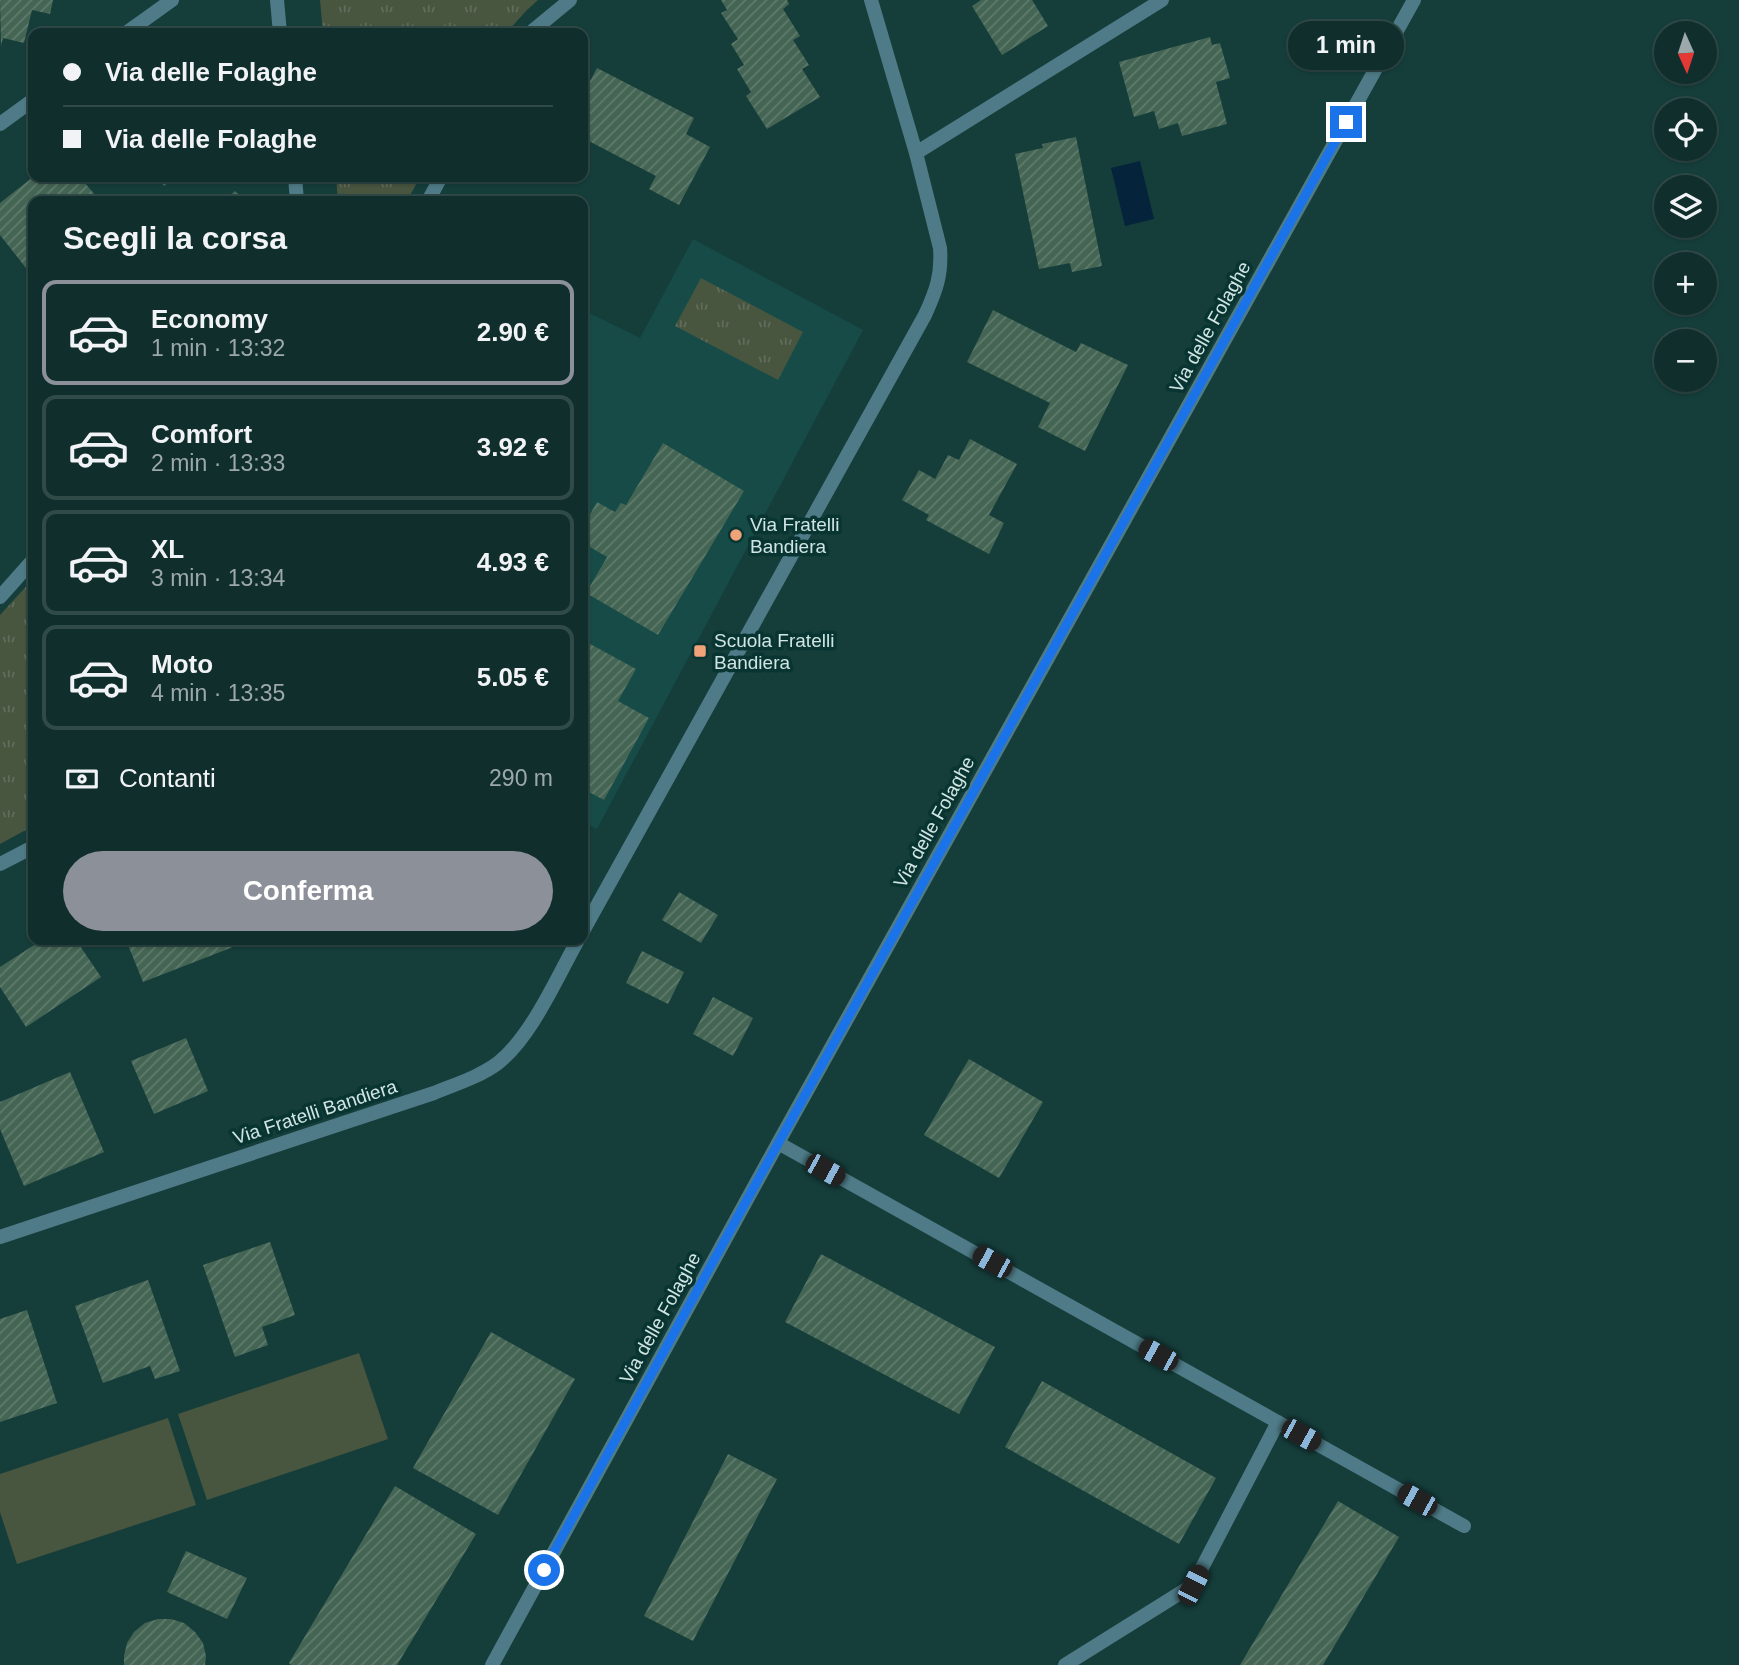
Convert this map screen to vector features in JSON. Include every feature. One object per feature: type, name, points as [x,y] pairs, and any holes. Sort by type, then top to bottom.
[{"type":"street","points":[[133,28],[172,0]]},
{"type":"street","points":[[277,0],[280,28]]},
{"type":"street","points":[[536,28],[570,0]]},
{"type":"street","points":[[588,922],[934,296],[940,272],[940,248],[916,153],[871,0]]},
{"type":"street","points":[[916,153],[1162,0]]},
{"type":"street","name":"Via delle Folaghe","points":[[492,1665],[778,1143],[1414,0]]},
{"type":"street","points":[[0,124],[28,104]]},
{"type":"street","points":[[0,597],[28,566]]},
{"type":"street","points":[[0,864],[28,849]]},
{"type":"street","name":"Via Fratelli Bandiera","points":[[0,1237],[434,1093],[480,1074],[499,1062],[517,1044],[575,945]]},
{"type":"street","points":[[778,1143],[1464,1526]]},
{"type":"street","points":[[1065,1665],[1193,1585],[1278,1422]]},
{"type":"shaded area","points":[[1140,161],[1154,219],[1125,226],[1111,168]]},
{"type":"shaded area","name":"Via Fratelli Bandiera","points":[[693,239],[863,330],[597,829],[588,824],[588,792],[604,800],[649,718],[618,701],[635,669],[588,643],[588,594],[658,635],[743,491],[663,443],[626,505],[621,503],[615,512],[597,502],[588,518],[588,312],[640,338]]},
{"type":"shaded area","name":"Via Fratelli Bandiera","points":[[588,546],[607,557],[588,590]]},
{"type":"green space","points":[[320,0],[538,0],[511,28],[323,28]]},
{"type":"green space","points":[[336,182],[417,182],[410,196],[338,196]]},
{"type":"green space","points":[[701,278],[803,332],[778,380],[675,326]]},
{"type":"green space","points":[[28,584],[28,829],[0,844],[0,615]]},
{"type":"green space","points":[[359,1353],[388,1439],[207,1500],[178,1414]]},
{"type":"green space","points":[[168,1418],[196,1505],[17,1564],[0,1512],[0,1474]]},
{"type":"building","points":[[0,0],[53,0],[50,14],[32,10],[24,43],[3,38],[1,46]]},
{"type":"building","points":[[721,0],[787,0],[789,4],[783,9],[800,36],[793,40],[809,65],[802,69],[820,97],[767,129],[746,96],[751,92],[737,69],[744,65],[731,44],[738,39],[721,13],[727,10]]},
{"type":"building","points":[[981,0],[1032,0],[1048,26],[1002,55],[972,6]]},
{"type":"building","points":[[1210,37],[1212,45],[1220,43],[1230,78],[1216,82],[1227,124],[1182,136],[1178,123],[1159,129],[1154,111],[1134,117],[1119,62]]},
{"type":"building","points":[[597,68],[694,118],[686,134],[710,147],[679,205],[649,189],[656,176],[588,141],[588,85]]},
{"type":"building","points":[[1076,137],[1102,266],[1072,272],[1070,263],[1039,269],[1015,154],[1043,148],[1042,144]]},
{"type":"building","points":[[28,181],[84,182],[96,196],[28,196],[28,271],[0,235],[0,203]]},
{"type":"building","points":[[993,310],[1076,352],[1081,343],[1128,365],[1085,451],[1038,427],[1050,403],[967,362]]},
{"type":"building","points":[[970,439],[1017,464],[989,515],[1004,523],[989,554],[926,520],[929,515],[902,500],[919,470],[935,479],[948,455],[959,460]]},
{"type":"building","points":[[663,443],[744,491],[658,635],[588,594],[607,557],[588,546],[588,518],[597,502],[615,512],[621,503],[626,505]]},
{"type":"building","points":[[588,643],[636,669],[618,701],[649,718],[604,800],[588,792]]},
{"type":"building","points":[[679,892],[718,915],[701,943],[662,920]]},
{"type":"building","points":[[34,945],[79,945],[101,977],[26,1027],[0,987],[0,967]]},
{"type":"building","points":[[128,945],[233,947],[143,982]]},
{"type":"building","points":[[642,951],[684,972],[668,1004],[626,983]]},
{"type":"building","points":[[713,997],[753,1018],[733,1056],[693,1034]]},
{"type":"building","points":[[186,1038],[208,1091],[154,1114],[131,1061]]},
{"type":"building","points":[[969,1059],[1043,1102],[999,1178],[924,1135]]},
{"type":"building","points":[[70,1072],[104,1152],[24,1186],[0,1129],[0,1102]]},
{"type":"building","points":[[270,1242],[295,1315],[262,1327],[268,1345],[235,1357],[203,1265]]},
{"type":"building","points":[[821,1254],[995,1347],[959,1414],[785,1322]]},
{"type":"building","points":[[148,1280],[180,1371],[155,1379],[150,1366],[103,1383],[75,1306]]},
{"type":"building","points":[[27,1310],[57,1403],[0,1422],[0,1319]]},
{"type":"building","points":[[491,1332],[575,1379],[498,1515],[413,1468]]},
{"type":"building","points":[[1042,1381],[1216,1478],[1179,1544],[1005,1447]]},
{"type":"building","points":[[728,1454],[777,1479],[693,1641],[644,1616]]},
{"type":"building","points":[[395,1486],[476,1534],[397,1665],[291,1665],[289,1663]]},
{"type":"building","points":[[1338,1501],[1399,1537],[1323,1665],[1240,1665]]},
{"type":"building","points":[[186,1551],[247,1578],[227,1619],[167,1592]]},
{"type":"building","points":[[158,1619],[184,1623],[195,1632],[203,1643],[205,1665],[124,1665],[127,1643],[134,1632],[145,1623]]},
{"type":"place","name":"Via Fratelli Bandiera","points":[[736,535]]},
{"type":"place","name":"Scuola Fratelli Bandiera","points":[[700,651]]},
{"type":"route","points":[[544,1570],[1346,122]]}]
